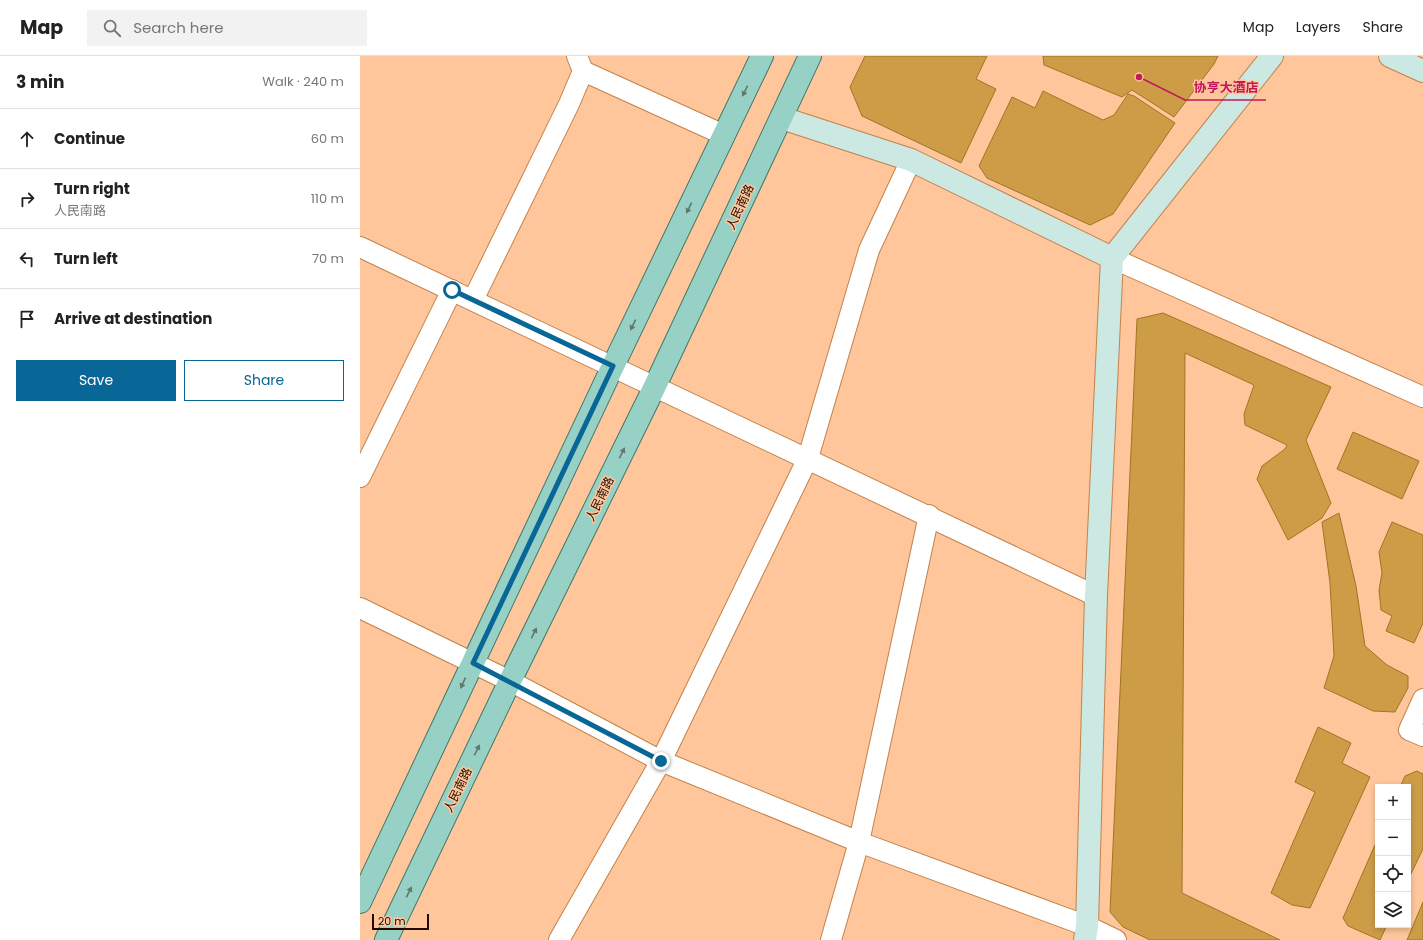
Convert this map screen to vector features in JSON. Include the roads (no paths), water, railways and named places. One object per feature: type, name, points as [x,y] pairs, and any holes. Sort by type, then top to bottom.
[{"type":"main road","points":[[360,902],[613,366],[762,56]]},
{"type":"main road","name":"人民南路","points":[[386,940],[510,681],[655,386],[810,56]]},
{"type":"street","points":[[1086,933],[1096,596],[1112,258],[1272,56]]},
{"type":"street","points":[[1390,56],[1423,71]]},
{"type":"street","points":[[473,300],[569,104],[580,64],[724,135]]},
{"type":"street","points":[[782,118],[911,160],[1112,258],[1423,397]]},
{"type":"street","points":[[559,940],[661,761],[808,458],[869,250],[911,160]]},
{"type":"street","points":[[360,247],[808,458],[1096,596]]},
{"type":"street","points":[[360,477],[452,290]]},
{"type":"street","points":[[831,940],[859,842],[929,516]]},
{"type":"street","points":[[360,608],[510,681],[661,761],[1086,933],[1116,940]]},
{"type":"street","points":[[1423,699],[1409,730],[1423,736]]},
{"type":"place","name":"协亨大酒店","points":[[1139,77]]}]
